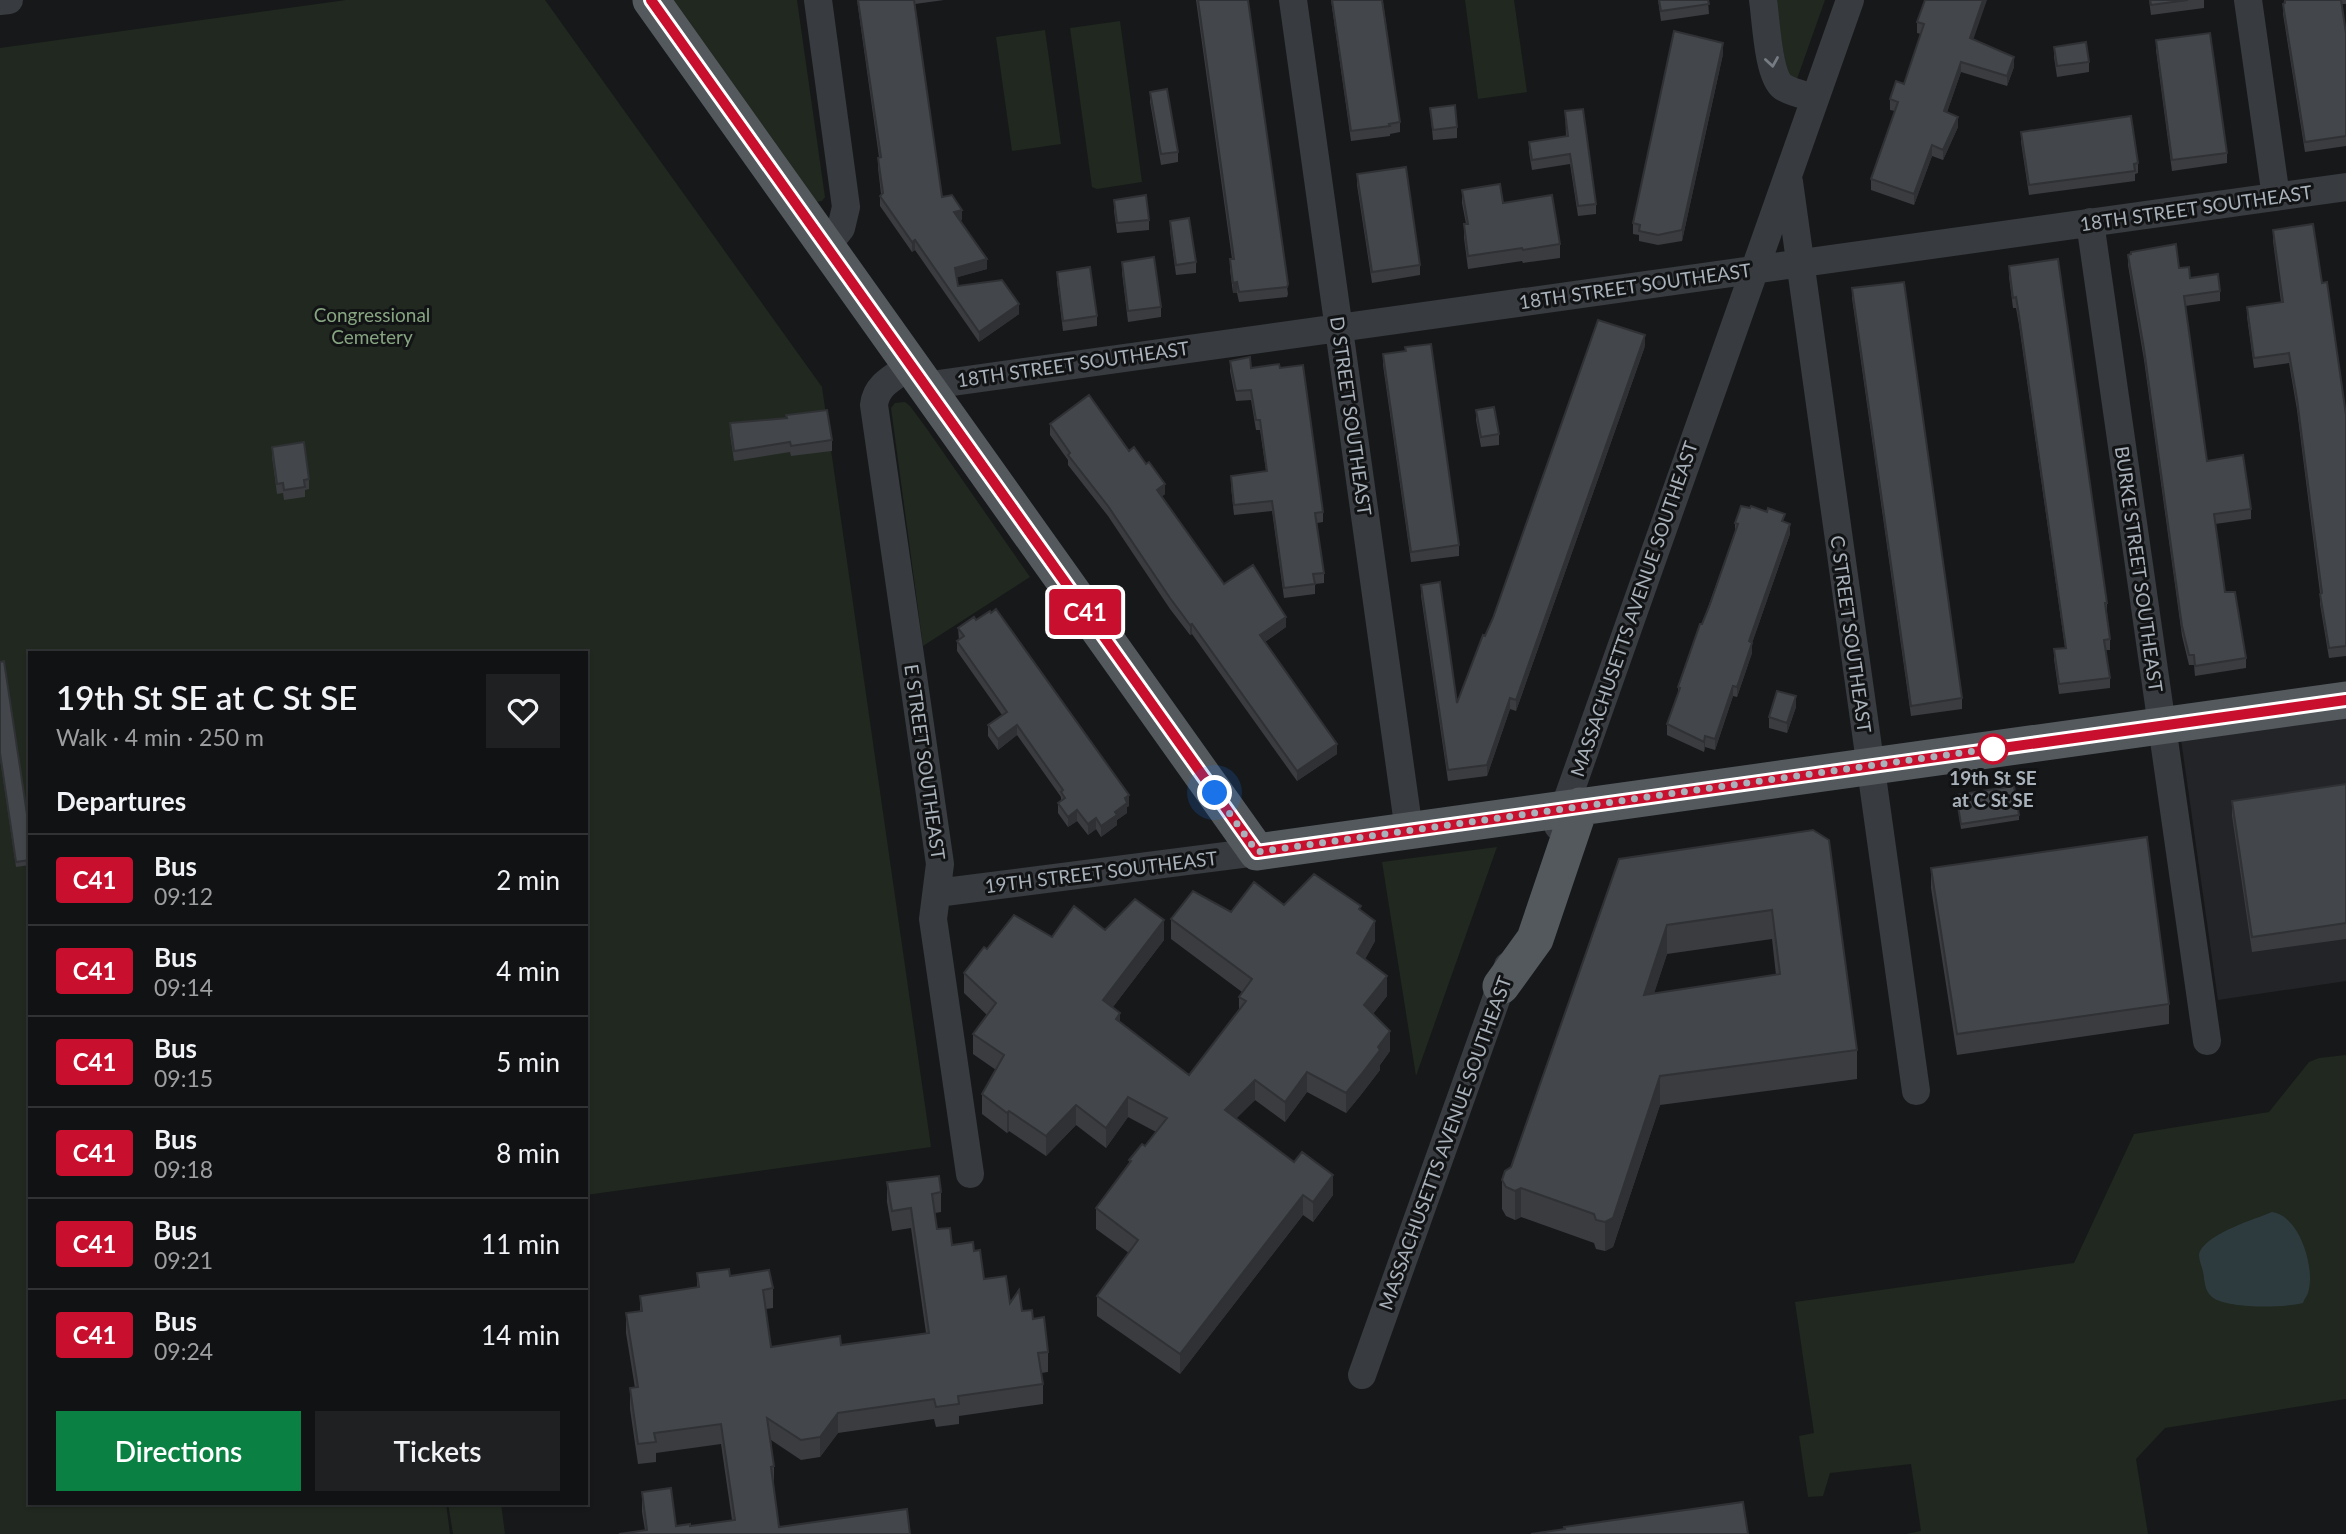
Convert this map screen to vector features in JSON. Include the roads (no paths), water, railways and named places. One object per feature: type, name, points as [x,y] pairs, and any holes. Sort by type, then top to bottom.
[{"type":"main road","points":[[650,0],[1257,852]]},
{"type":"main road","name":"19TH STREET SOUTHEAST","points":[[1257,852],[2346,700]]},
{"type":"main road","points":[[1501,986],[1535,939],[1572,808]]},
{"type":"street","points":[[0,1],[9,0]]},
{"type":"street","points":[[818,0],[846,206],[841,228],[826,247]]},
{"type":"street","name":"D STREET SOUTHEAST","points":[[1293,0],[1409,831]]},
{"type":"street","points":[[1763,0],[1777,82],[1788,90],[1815,99]]},
{"type":"street","name":"MASSACHUSETTS AVENUE SOUTHEAST","points":[[1572,808],[1754,269],[1850,0]]},
{"type":"street","points":[[2248,0],[2276,197]]},
{"type":"street","name":"C STREET SOUTHEAST","points":[[1788,176],[1916,1091]]},
{"type":"street","name":"18TH STREET SOUTHEAST","points":[[917,376],[1339,328],[2346,187]]},
{"type":"street","name":"BURKE STREET SOUTHEAST","points":[[2090,222],[2207,1041]]},
{"type":"street","name":"E STREET SOUTHEAST","points":[[917,376],[881,387],[875,396],[874,405],[940,864],[933,919],[970,1174]]},
{"type":"street","name":"19TH STREET SOUTHEAST","points":[[937,893],[1257,852]]},
{"type":"street","name":"MASSACHUSETTS AVENUE SOUTHEAST","points":[[1362,1376],[1501,986]]},
{"type":"place","name":"19th St SE at C St SE","points":[[1993,749]]},
{"type":"park label","name":"Congressional Cemetery","points":[[372,326]]}]
